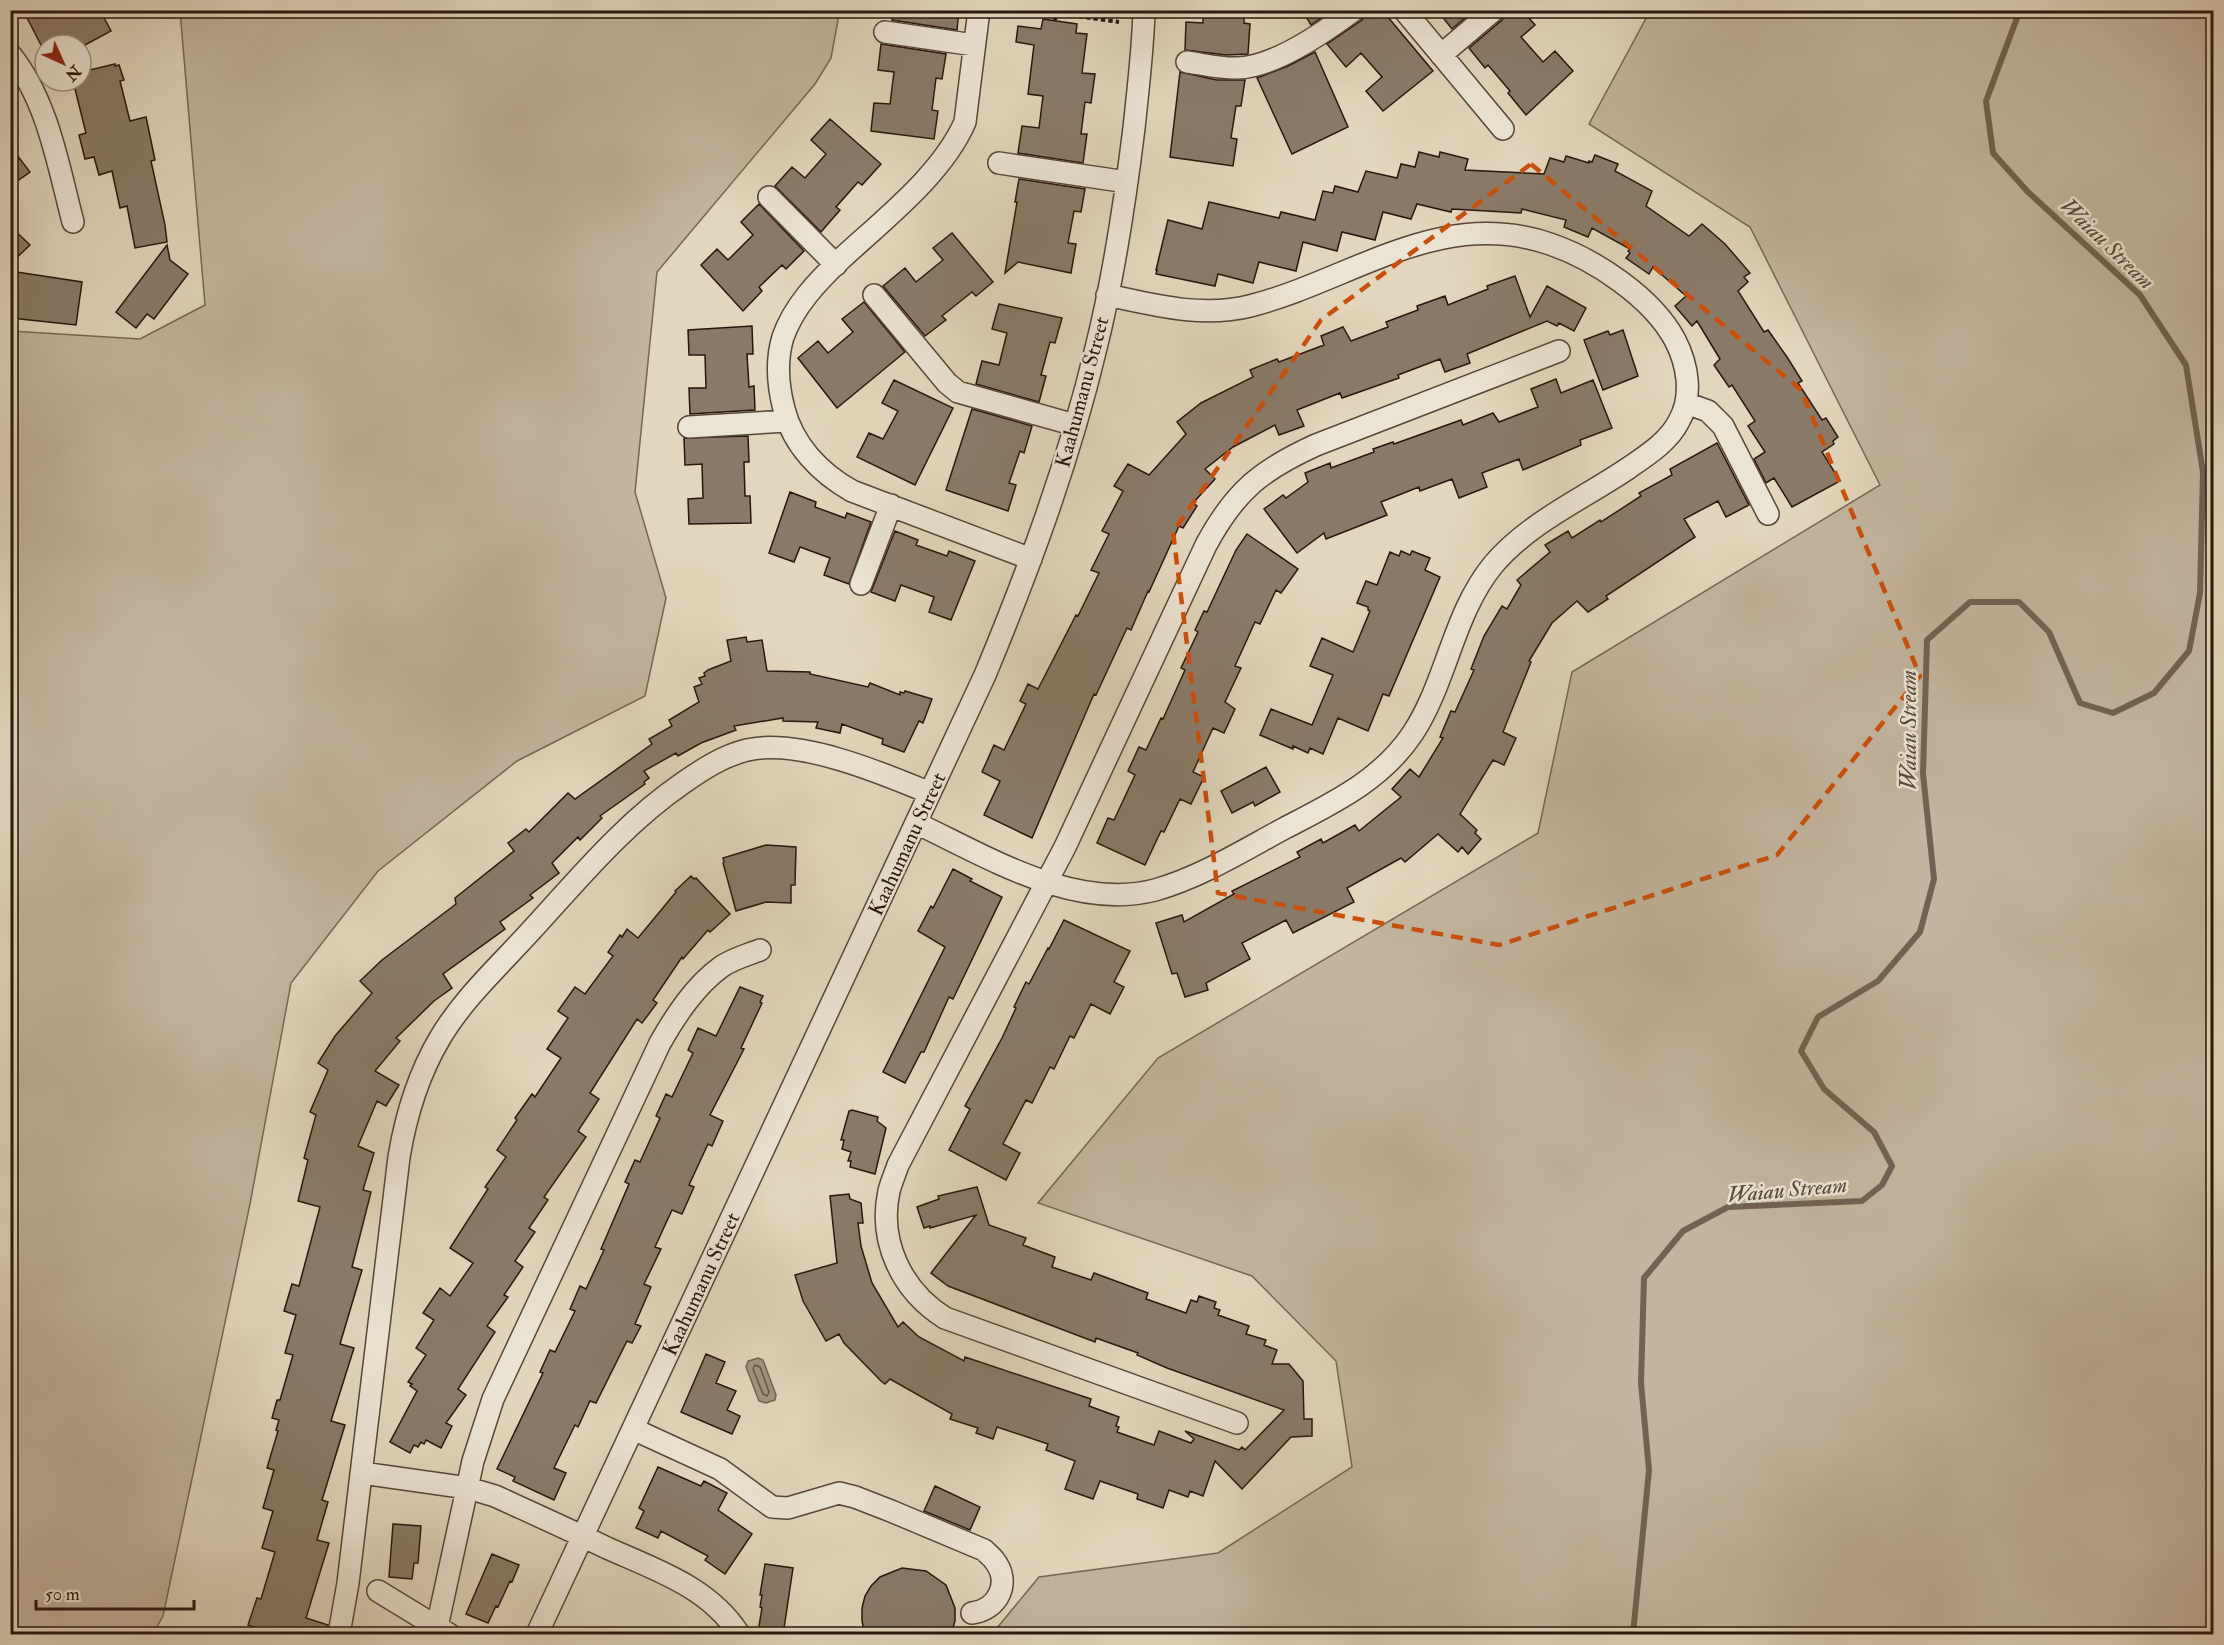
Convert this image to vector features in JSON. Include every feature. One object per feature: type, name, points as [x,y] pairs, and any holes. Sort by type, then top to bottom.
[{"type":"street","points":[[979,10],[964,122],[949,152],[928,177],[836,265],[802,301],[783,336],[778,367],[781,398],[787,421],[808,455],[819,469],[834,481],[852,491],[1031,559]]},
{"type":"street","name":"Kaahumanu Street","points":[[537,1635],[985,675],[1031,559],[1058,484],[1075,425],[1107,295],[1127,182],[1140,71],[1144,10]]},
{"type":"street","points":[[1187,62],[1235,68],[1256,66],[1314,39],[1354,10]]},
{"type":"street","points":[[1404,10],[1503,129]]},
{"type":"street","points":[[1442,55],[1494,10]]},
{"type":"street","points":[[885,32],[974,45]]},
{"type":"street","points":[[10,54],[27,79],[39,105],[73,222]]},
{"type":"street","points":[[999,163],[1127,182]]},
{"type":"street","points":[[769,197],[836,265]]},
{"type":"street","points":[[916,824],[1046,884],[1090,893],[1137,894],[1186,879],[1362,786],[1389,762],[1415,729],[1464,616],[1479,585],[1493,566],[1508,549],[1530,531],[1653,452],[1672,433],[1681,418],[1686,403],[1687,374],[1678,347],[1666,326],[1648,305],[1608,274],[1571,253],[1551,244],[1510,234],[1464,232],[1440,237],[1414,244],[1284,295],[1248,306],[1223,310],[1177,309],[1107,295]]},
{"type":"street","points":[[874,294],[947,382],[958,392],[1075,425]]},
{"type":"street","points":[[1237,1423],[945,1318],[932,1310],[908,1286],[892,1253],[886,1221],[889,1191],[898,1165],[1046,884],[1206,545],[1238,496],[1268,470],[1316,445],[1559,351]]},
{"type":"street","points":[[1686,403],[1708,411],[1724,426],[1768,514]]},
{"type":"street","points":[[689,427],[787,421]]},
{"type":"street","points":[[861,584],[891,506]]},
{"type":"street","points":[[339,1635],[348,1583],[406,1118],[416,1089],[436,1046],[455,1016],[622,831],[659,800],[706,767],[722,759],[766,747],[787,747],[826,756],[930,793]]},
{"type":"street","points":[[378,1592],[443,1631],[468,1488],[482,1429],[493,1399],[660,1043],[683,1006],[702,984],[722,966],[760,950]]},
{"type":"street","points":[[633,1429],[720,1468],[772,1507],[788,1508],[839,1493],[891,1510],[984,1550],[995,1560],[1002,1582],[995,1603],[987,1609],[972,1613]]},
{"type":"street","points":[[362,1473],[468,1488],[495,1496],[694,1589],[727,1617],[738,1635]]},
{"type":"path","points":[[1034,10],[1119,22]]},
{"type":"path","points":[[1055,20],[1056,14]]},
{"type":"highlighted area","points":[[1531,164],[1801,390],[1920,676],[1777,855],[1499,945],[1218,893],[1173,532],[1321,320]]},
{"type":"shaded area","points":[[838,10],[838,20],[831,58],[815,84],[657,272],[635,492],[666,598],[645,696],[517,761],[378,871],[291,983],[250,1204],[163,1616],[153,1634],[11,1634],[11,331],[140,339],[205,305],[180,11]]},
{"type":"shaded area","points":[[1650,11],[2213,11],[2213,1634],[992,1634],[1039,1577],[1218,1553],[1352,1467],[1336,1361],[1252,1276],[1038,1203],[1158,1058],[1538,833],[1572,672],[1880,485],[1750,227],[1589,124]]},
{"type":"water","points":[[758,1358],[763,1360],[776,1395],[775,1400],[766,1403],[759,1401],[746,1367],[748,1361]]},
{"type":"building","points":[[23,10],[100,10],[111,31],[93,41],[93,33],[35,33]]},
{"type":"building","points":[[893,10],[959,10],[957,30],[892,20]]},
{"type":"building","points":[[1203,10],[1244,10],[1244,23],[1250,24],[1248,54],[1226,55],[1185,50],[1186,22],[1203,23]]},
{"type":"building","points":[[1302,10],[1332,10],[1311,25]]},
{"type":"building","points":[[1366,10],[1382,10],[1433,71],[1383,111],[1366,91],[1382,77],[1361,53],[1346,67],[1327,44],[1362,20]]},
{"type":"building","points":[[1437,10],[1474,10],[1452,29]]},
{"type":"building","points":[[1506,10],[1522,10],[1535,25],[1521,37],[1543,62],[1555,51],[1573,71],[1526,115],[1488,65],[1485,68],[1469,48],[1502,20]]},
{"type":"building","points":[[1043,19],[1077,24],[1076,33],[1087,34],[1082,73],[1095,74],[1091,103],[1085,102],[1081,134],[1087,134],[1083,163],[1018,153],[1022,126],[1039,128],[1043,96],[1028,94],[1034,45],[1016,42],[1018,26],[1041,29]]},
{"type":"building","points":[[881,44],[946,54],[942,79],[936,78],[932,110],[938,111],[934,139],[871,131],[874,103],[890,104],[894,72],[878,70]]},
{"type":"building","points":[[1315,52],[1348,127],[1292,154],[1257,78]]},
{"type":"building","points":[[119,65],[124,80],[120,81],[130,121],[146,117],[155,160],[151,161],[167,242],[135,248],[127,206],[120,208],[112,171],[99,175],[94,157],[85,159],[79,135],[86,133],[76,93],[93,93],[93,69]]},
{"type":"building","points":[[1180,72],[1217,80],[1245,80],[1241,106],[1236,106],[1231,138],[1237,139],[1233,166],[1170,157]]},
{"type":"building","points":[[830,119],[881,164],[862,185],[858,182],[836,207],[840,210],[821,232],[775,186],[792,167],[805,178],[826,154],[811,140]]},
{"type":"building","points":[[10,146],[30,172],[10,186]]},
{"type":"building","points":[[1419,152],[1439,157],[1440,152],[1468,159],[1465,170],[1544,174],[1550,158],[1564,162],[1566,156],[1589,163],[1595,155],[1618,164],[1615,171],[1652,191],[1646,206],[1689,236],[1702,224],[1725,244],[1750,273],[1744,277],[1748,282],[1738,291],[1764,332],[1768,330],[1787,357],[1802,381],[1798,383],[1822,420],[1826,418],[1838,437],[1833,441],[1834,444],[1822,452],[1840,481],[1792,507],[1774,478],[1766,483],[1754,459],[1765,452],[1748,426],[1755,421],[1732,385],[1729,387],[1714,365],[1720,359],[1697,321],[1692,326],[1675,306],[1686,296],[1653,267],[1649,274],[1626,258],[1630,249],[1592,228],[1588,237],[1564,227],[1566,220],[1522,209],[1521,213],[1452,209],[1451,212],[1417,204],[1411,219],[1383,212],[1375,240],[1342,232],[1337,251],[1303,242],[1296,271],[1259,262],[1253,283],[1218,274],[1215,286],[1156,274],[1168,220],[1202,229],[1209,202],[1279,218],[1281,212],[1315,220],[1323,191],[1333,193],[1335,186],[1358,192],[1366,171],[1397,178],[1401,164],[1415,167]]},
{"type":"building","points":[[1019,179],[1085,189],[1081,212],[1074,211],[1068,243],[1076,244],[1071,273],[1018,262],[1005,273]]},
{"type":"building","points":[[759,204],[804,251],[786,269],[782,265],[759,287],[762,291],[743,311],[701,265],[717,249],[728,260],[753,235],[741,222]]},
{"type":"building","points":[[10,226],[30,245],[10,264]]},
{"type":"building","points":[[952,233],[993,282],[976,296],[972,292],[942,316],[946,320],[925,336],[883,286],[905,268],[916,282],[943,260],[933,248]]},
{"type":"building","points":[[167,245],[170,260],[188,274],[154,319],[147,314],[136,328],[116,312]]},
{"type":"building","points":[[10,271],[82,282],[76,325],[11,318],[13,302],[10,302]]},
{"type":"building","points":[[1515,276],[1530,317],[1547,286],[1586,308],[1574,331],[1559,323],[1557,326],[1547,321],[1467,354],[1470,363],[1445,372],[1440,359],[1398,375],[1399,378],[1342,398],[1340,393],[1297,410],[1304,426],[1279,435],[1275,425],[1233,447],[1205,469],[1215,479],[1193,503],[1197,506],[1183,528],[1179,526],[1131,630],[1127,628],[1096,695],[1094,694],[1032,838],[984,815],[1000,781],[982,772],[994,745],[1004,750],[1026,704],[1020,701],[1028,684],[1038,689],[1099,573],[1091,570],[1109,534],[1102,531],[1123,491],[1114,486],[1128,464],[1149,475],[1186,434],[1177,422],[1201,403],[1253,377],[1250,370],[1324,345],[1321,336],[1343,327],[1351,341],[1388,327],[1386,322],[1418,310],[1417,306],[1445,296],[1448,305],[1488,289],[1487,286]]},
{"type":"building","points":[[864,302],[905,352],[837,408],[798,358],[818,341],[828,353],[853,332],[842,319]]},
{"type":"building","points":[[999,304],[1062,318],[1055,343],[1050,342],[1041,375],[1046,376],[1039,402],[976,384],[982,361],[999,365],[1007,333],[992,329]]},
{"type":"building","points":[[752,326],[753,354],[747,354],[749,387],[754,386],[755,410],[690,414],[689,388],[706,388],[705,355],[689,355],[688,330]]},
{"type":"building","points":[[1623,330],[1638,376],[1603,390],[1584,340],[1608,331],[1610,335]]},
{"type":"building","points":[[1556,379],[1561,393],[1593,380],[1612,428],[1580,440],[1581,445],[1523,470],[1519,459],[1482,473],[1487,487],[1459,498],[1452,479],[1420,491],[1419,487],[1381,502],[1387,515],[1326,539],[1324,533],[1297,553],[1264,509],[1283,495],[1286,498],[1308,482],[1305,473],[1330,463],[1331,468],[1374,452],[1373,449],[1393,442],[1394,444],[1461,420],[1463,425],[1493,413],[1499,422],[1538,407],[1531,389]]},
{"type":"building","points":[[894,380],[953,408],[915,485],[857,457],[869,433],[883,439],[898,411],[882,403]]},
{"type":"building","points":[[972,409],[1032,426],[1024,453],[1020,451],[1009,483],[1016,485],[1008,511],[946,490]]},
{"type":"building","points":[[748,436],[749,462],[744,462],[745,496],[750,496],[751,523],[689,524],[688,499],[703,498],[702,464],[685,465],[684,438]]},
{"type":"building","points":[[1717,443],[1749,505],[1726,517],[1718,501],[1684,519],[1695,537],[1606,596],[1608,599],[1588,612],[1577,601],[1552,623],[1529,661],[1531,662],[1503,732],[1516,738],[1504,765],[1493,760],[1460,814],[1477,830],[1475,833],[1481,839],[1468,854],[1462,847],[1458,852],[1438,834],[1405,862],[1401,858],[1347,888],[1354,902],[1293,933],[1286,920],[1242,943],[1250,959],[1206,983],[1208,990],[1185,997],[1177,973],[1172,974],[1156,923],[1182,915],[1184,922],[1234,894],[1232,891],[1300,857],[1297,852],[1321,839],[1323,843],[1355,825],[1359,831],[1401,797],[1392,789],[1410,769],[1419,777],[1443,738],[1440,737],[1451,711],[1455,712],[1474,670],[1471,669],[1484,636],[1502,606],[1507,609],[1521,585],[1517,580],[1550,552],[1545,545],[1568,531],[1572,538],[1600,520],[1601,522],[1641,496],[1639,493],[1672,475],[1670,469]]},
{"type":"building","points":[[790,492],[816,502],[815,507],[845,518],[847,513],[871,522],[849,584],[824,575],[830,558],[800,547],[794,562],[769,553]]},
{"type":"building","points":[[895,531],[918,540],[916,545],[947,556],[949,551],[975,561],[951,620],[929,612],[934,597],[901,585],[895,601],[871,592]]},
{"type":"building","points":[[1247,534],[1298,569],[1281,593],[1276,590],[1260,624],[1255,622],[1235,666],[1241,668],[1225,702],[1235,709],[1224,733],[1213,728],[1193,772],[1204,777],[1191,804],[1180,799],[1145,865],[1097,843],[1108,818],[1114,820],[1135,775],[1128,771],[1139,747],[1146,750],[1161,718],[1163,719],[1185,670],[1181,668],[1198,632],[1195,630],[1204,611],[1207,612],[1236,550]]},
{"type":"building","points":[[1401,551],[1410,555],[1412,551],[1430,558],[1425,570],[1440,577],[1389,696],[1383,694],[1368,731],[1338,718],[1323,754],[1310,748],[1308,753],[1293,746],[1293,749],[1260,735],[1271,709],[1312,725],[1333,675],[1310,666],[1322,638],[1353,652],[1370,611],[1368,607],[1357,603],[1366,581],[1377,585],[1390,552],[1399,556]]},
{"type":"building","points":[[746,637],[747,642],[762,640],[767,671],[810,672],[810,674],[868,687],[870,683],[900,695],[900,692],[905,691],[932,699],[923,723],[919,721],[904,752],[882,744],[883,739],[842,724],[840,733],[816,728],[818,722],[783,721],[783,718],[734,726],[736,730],[701,743],[678,756],[676,753],[644,771],[649,778],[644,782],[645,784],[600,816],[602,818],[580,840],[578,837],[552,863],[559,873],[530,895],[533,898],[500,922],[505,929],[443,974],[452,988],[434,1001],[396,1038],[400,1041],[375,1071],[399,1085],[386,1106],[377,1101],[358,1146],[374,1153],[363,1190],[371,1192],[352,1267],[362,1270],[340,1344],[354,1348],[331,1421],[345,1425],[322,1500],[328,1502],[317,1540],[329,1543],[306,1618],[328,1625],[327,1635],[277,1635],[248,1625],[257,1598],[261,1599],[275,1552],[262,1548],[273,1511],[263,1508],[274,1470],[267,1468],[278,1431],[276,1430],[279,1420],[272,1418],[277,1400],[280,1400],[293,1355],[285,1353],[296,1315],[284,1311],[292,1284],[299,1286],[320,1207],[298,1201],[308,1160],[304,1158],[316,1115],[310,1112],[328,1070],[318,1063],[335,1036],[372,993],[360,981],[382,960],[456,904],[455,898],[514,851],[508,843],[526,829],[529,832],[568,793],[575,799],[652,744],[649,739],[672,726],[669,720],[699,702],[694,687],[702,684],[699,678],[705,676],[704,673],[708,670],[731,661],[727,640]]},
{"type":"building","points":[[1266,767],[1280,792],[1255,806],[1253,802],[1232,813],[1221,791]]},
{"type":"building","points":[[766,845],[796,847],[795,885],[791,885],[791,903],[766,902],[736,911],[723,858]]},
{"type":"building","points":[[953,869],[972,879],[970,881],[1002,897],[953,999],[949,997],[924,1052],[921,1052],[905,1083],[883,1072],[945,947],[918,931]]},
{"type":"building","points":[[691,876],[696,878],[730,914],[710,932],[708,930],[683,959],[682,957],[653,1000],[657,1003],[642,1023],[637,1019],[590,1093],[599,1099],[578,1131],[586,1137],[544,1197],[548,1200],[529,1228],[535,1232],[515,1261],[523,1267],[504,1295],[508,1297],[487,1326],[495,1332],[458,1389],[466,1395],[446,1423],[452,1426],[441,1448],[426,1440],[418,1447],[414,1445],[410,1453],[390,1442],[417,1391],[408,1382],[426,1355],[416,1348],[434,1320],[423,1313],[440,1288],[450,1296],[473,1263],[450,1248],[488,1189],[485,1187],[506,1157],[497,1150],[517,1120],[515,1118],[532,1094],[535,1097],[561,1058],[547,1049],[568,1018],[558,1011],[575,987],[585,994],[613,956],[608,952],[620,935],[622,937],[627,929],[638,938],[675,891]]},
{"type":"building","points":[[1064,920],[1130,951],[1114,982],[1124,987],[1110,1014],[1091,1004],[1074,1038],[1070,1036],[1054,1069],[1050,1067],[1032,1103],[1026,1100],[1003,1144],[1020,1153],[1006,1180],[949,1150],[970,1109],[965,1106],[1002,1038],[1026,982],[1029,984]]},
{"type":"building","points":[[740,987],[763,996],[760,1002],[762,1003],[741,1048],[744,1049],[710,1115],[723,1121],[712,1146],[708,1144],[689,1185],[694,1187],[682,1214],[672,1210],[655,1247],[661,1249],[644,1284],[651,1287],[635,1324],[641,1326],[632,1343],[627,1341],[596,1403],[590,1401],[578,1427],[575,1425],[554,1468],[566,1473],[554,1500],[513,1481],[515,1477],[497,1469],[543,1373],[540,1372],[550,1350],[555,1352],[575,1311],[570,1309],[580,1286],[586,1289],[604,1250],[601,1249],[629,1184],[625,1182],[635,1160],[640,1162],[660,1118],[656,1116],[666,1094],[672,1097],[693,1053],[688,1050],[698,1028],[716,1036]]},
{"type":"building","points":[[849,1111],[878,1117],[877,1121],[886,1128],[875,1174],[850,1167],[851,1161],[848,1161],[851,1152],[842,1149],[844,1140],[841,1140]]},
{"type":"building","points":[[977,1187],[989,1225],[1026,1238],[1023,1245],[1055,1257],[1052,1267],[1091,1280],[1094,1273],[1148,1293],[1146,1299],[1186,1313],[1191,1300],[1197,1302],[1199,1296],[1216,1302],[1214,1308],[1220,1310],[1218,1315],[1249,1326],[1246,1334],[1266,1340],[1264,1345],[1277,1350],[1272,1364],[1289,1364],[1303,1381],[1304,1419],[1312,1419],[1312,1436],[1291,1437],[1242,1489],[1215,1461],[1203,1496],[1190,1491],[1188,1497],[1169,1490],[1163,1508],[1137,1499],[1138,1494],[1100,1481],[1093,1499],[1065,1489],[1075,1461],[1046,1450],[1048,1444],[997,1427],[993,1439],[976,1433],[978,1428],[950,1419],[952,1414],[890,1379],[885,1384],[844,1343],[839,1334],[826,1341],[803,1301],[795,1275],[837,1263],[830,1196],[849,1194],[850,1199],[861,1203],[863,1223],[858,1223],[861,1246],[872,1283],[898,1327],[903,1322],[919,1337],[964,1361],[965,1357],[1091,1399],[1089,1406],[1119,1417],[1117,1432],[1154,1445],[1159,1431],[1191,1443],[1194,1439],[1185,1431],[1239,1450],[1242,1447],[1245,1450],[1284,1410],[1167,1368],[1137,1355],[1138,1353],[1096,1338],[1095,1342],[948,1286],[931,1273],[976,1215],[924,1228],[917,1207],[939,1199],[938,1196]]},
{"type":"building","points":[[706,1354],[725,1362],[716,1383],[736,1391],[727,1410],[740,1416],[732,1434],[681,1412]]},
{"type":"building","points":[[658,1467],[701,1486],[704,1481],[727,1493],[718,1510],[752,1534],[725,1574],[705,1560],[708,1556],[661,1531],[658,1538],[636,1528],[644,1511],[639,1508]]},
{"type":"building","points":[[935,1486],[980,1507],[970,1530],[924,1511]]},
{"type":"building","points":[[393,1524],[421,1526],[418,1563],[414,1563],[412,1579],[389,1577]]},
{"type":"building","points":[[492,1554],[519,1565],[512,1582],[510,1581],[488,1623],[466,1614]]},
{"type":"building","points":[[765,1564],[793,1568],[783,1635],[758,1632]]},
{"type":"building","points":[[902,1568],[926,1571],[946,1585],[955,1608],[955,1621],[951,1635],[865,1635],[862,1608],[865,1596],[880,1577]]},
{"type":"waterway","name":"Waiau Stream","points":[[1633,1634],[1649,1470],[1641,1383],[1644,1278],[1683,1231],[1728,1207],[1862,1201],[1882,1185],[1892,1166],[1874,1132],[1824,1089],[1801,1051],[1818,1017],[1878,981],[1920,932],[1934,879],[1923,774],[1927,640],[1970,602],[2019,602],[2049,632],[2080,703],[2113,713],[2154,693],[2189,651],[2200,593],[2203,472],[2186,365],[2140,295],[2028,192],[1993,153],[1986,101],[2020,10]]}]
